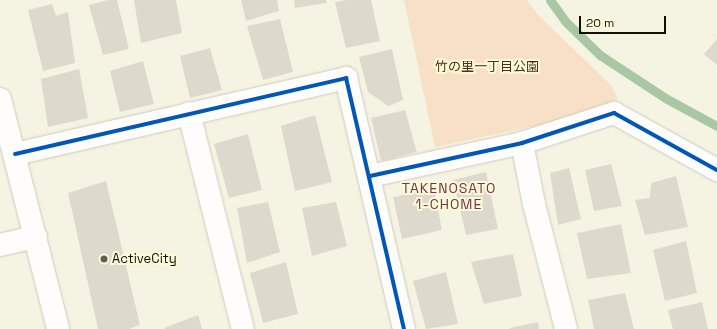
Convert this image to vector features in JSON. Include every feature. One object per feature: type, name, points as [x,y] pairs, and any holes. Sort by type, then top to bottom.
[{"type":"street","points":[[15,154],[346,78],[370,176],[404,329]]},
{"type":"street","points":[[0,99],[58,329]]},
{"type":"street","points":[[190,113],[243,329]]},
{"type":"street","points":[[370,176],[522,143],[614,113],[717,170]]},
{"type":"street","points":[[522,143],[534,204],[566,329]]},
{"type":"street","points":[[0,245],[36,237]]},
{"type":"green space","name":"竹の里一丁目公園","points":[[404,0],[527,0],[538,15],[611,85],[618,99],[554,122],[435,147]]},
{"type":"building","points":[[108,0],[117,0],[129,49],[103,55],[89,5]]},
{"type":"building","points":[[134,0],[176,0],[182,33],[141,43]]},
{"type":"building","points":[[241,0],[277,0],[279,11],[246,21]]},
{"type":"building","points":[[294,0],[326,0],[327,3],[295,8]]},
{"type":"building","points":[[347,0],[371,0],[380,41],[346,48],[335,2]]},
{"type":"building","points":[[52,4],[56,16],[68,12],[75,63],[43,71],[28,10]]},
{"type":"building","points":[[280,19],[293,72],[263,80],[247,26]]},
{"type":"building","points":[[717,39],[717,65],[704,54]]},
{"type":"building","points":[[210,48],[222,90],[190,98],[180,56]]},
{"type":"building","points":[[392,49],[403,100],[388,106],[368,92],[359,57]]},
{"type":"building","points":[[143,61],[154,104],[120,112],[110,71]]},
{"type":"building","points":[[79,69],[88,118],[48,127],[41,79]]},
{"type":"building","points":[[405,110],[417,152],[381,161],[371,118]]},
{"type":"building","points":[[315,115],[332,182],[295,191],[281,126]]},
{"type":"building","points":[[248,134],[262,190],[229,198],[214,144]]},
{"type":"building","points":[[611,164],[622,206],[594,211],[585,170]]},
{"type":"building","points":[[569,168],[581,219],[558,225],[550,173]]},
{"type":"building","points":[[486,172],[498,229],[466,235],[453,180]]},
{"type":"building","points":[[676,176],[688,227],[645,235],[635,200],[650,198],[651,183]]},
{"type":"building","name":"ActiveCity","points":[[106,181],[140,325],[129,329],[98,329],[68,193]]},
{"type":"building","points":[[434,189],[442,230],[402,239],[393,197]]},
{"type":"building","points":[[268,202],[280,252],[247,263],[237,208]]},
{"type":"building","points":[[336,202],[347,246],[312,256],[302,208]]},
{"type":"building","points":[[621,224],[631,273],[587,279],[577,233]]},
{"type":"building","points":[[686,241],[697,293],[665,301],[653,250]]},
{"type":"building","points":[[513,254],[522,296],[484,304],[471,262]]},
{"type":"building","points":[[286,262],[298,314],[263,323],[250,273]]},
{"type":"building","points":[[446,272],[458,324],[426,329],[413,281]]},
{"type":"building","points":[[625,293],[634,329],[594,329],[588,300]]},
{"type":"building","points":[[702,302],[708,329],[673,329],[668,310]]},
{"type":"building","points":[[198,315],[202,329],[164,328]]},
{"type":"building","points":[[538,322],[539,329],[510,329],[510,328]]},
{"type":"waterway","points":[[550,0],[565,21],[600,55],[667,99],[717,126]]},
{"type":"cycle path","points":[[15,154],[346,78],[404,329]]},
{"type":"cycle path","points":[[370,176],[522,143],[614,113],[717,170]]},
{"type":"place","name":"ActiveCity","points":[[104,259]]},
{"type":"district","name":"TAKENOSATO 1-CHOME","points":[[449,196]]}]
